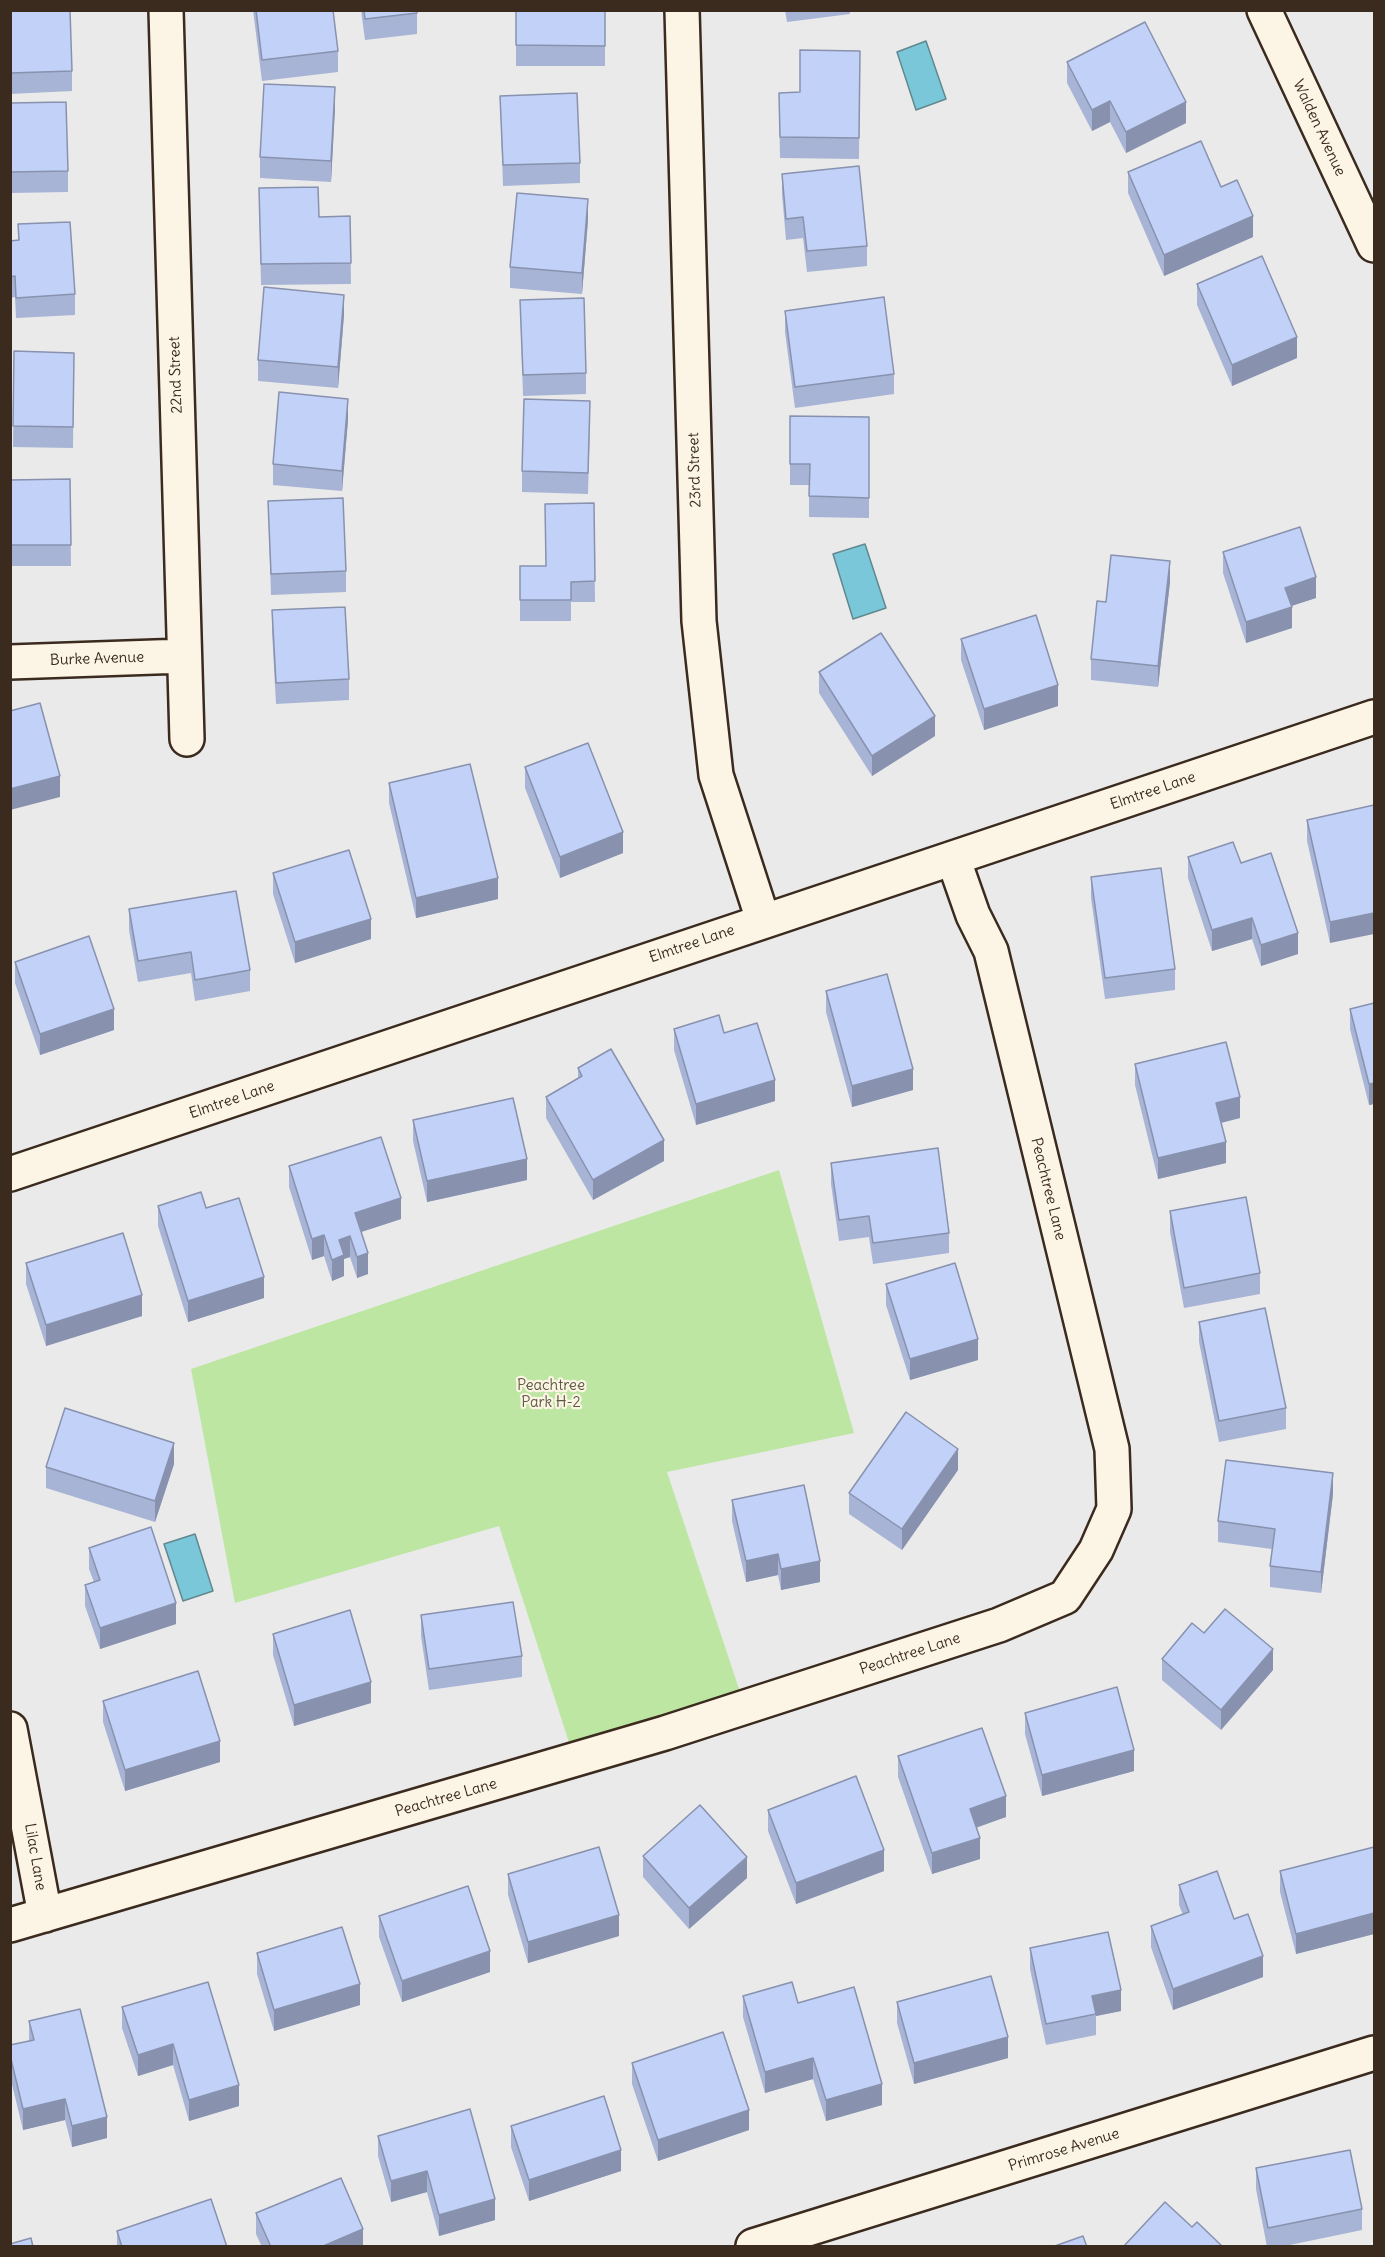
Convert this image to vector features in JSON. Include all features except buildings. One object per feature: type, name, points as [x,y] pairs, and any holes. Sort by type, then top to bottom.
[{"type":"street","name":"22nd Street","points":[[166,10],[187,739]]},
{"type":"street","name":"23rd Street","points":[[682,10],[699,621],[716,775],[763,920]]},
{"type":"street","name":"Walden Avenue","points":[[1264,10],[1374,245]]},
{"type":"street","name":"Burke Avenue","points":[[10,662],[184,656]]},
{"type":"street","name":"Elmtree Lane","points":[[10,1174],[1374,717]]},
{"type":"street","name":"Peachtree Lane","points":[[10,1925],[664,1733],[999,1625],[1065,1597],[1096,1550],[1114,1509],[1112,1449],[991,951],[972,915],[953,858]]},
{"type":"street","name":"Lilac Lane","points":[[10,1729],[45,1915]]},
{"type":"street","name":"Primrose Avenue","points":[[761,2245],[1374,2053]]},
{"type":"green space","name":"Peachtree Park H-2","points":[[779,1170],[854,1433],[667,1472],[745,1707],[575,1761],[499,1526],[235,1603],[191,1369]]},
{"type":"water","points":[[926,41],[946,99],[916,110],[897,52]]},
{"type":"water","points":[[865,544],[886,608],[853,619],[833,554]]},
{"type":"water","points":[[195,1534],[213,1591],[183,1601],[164,1544]]}]
